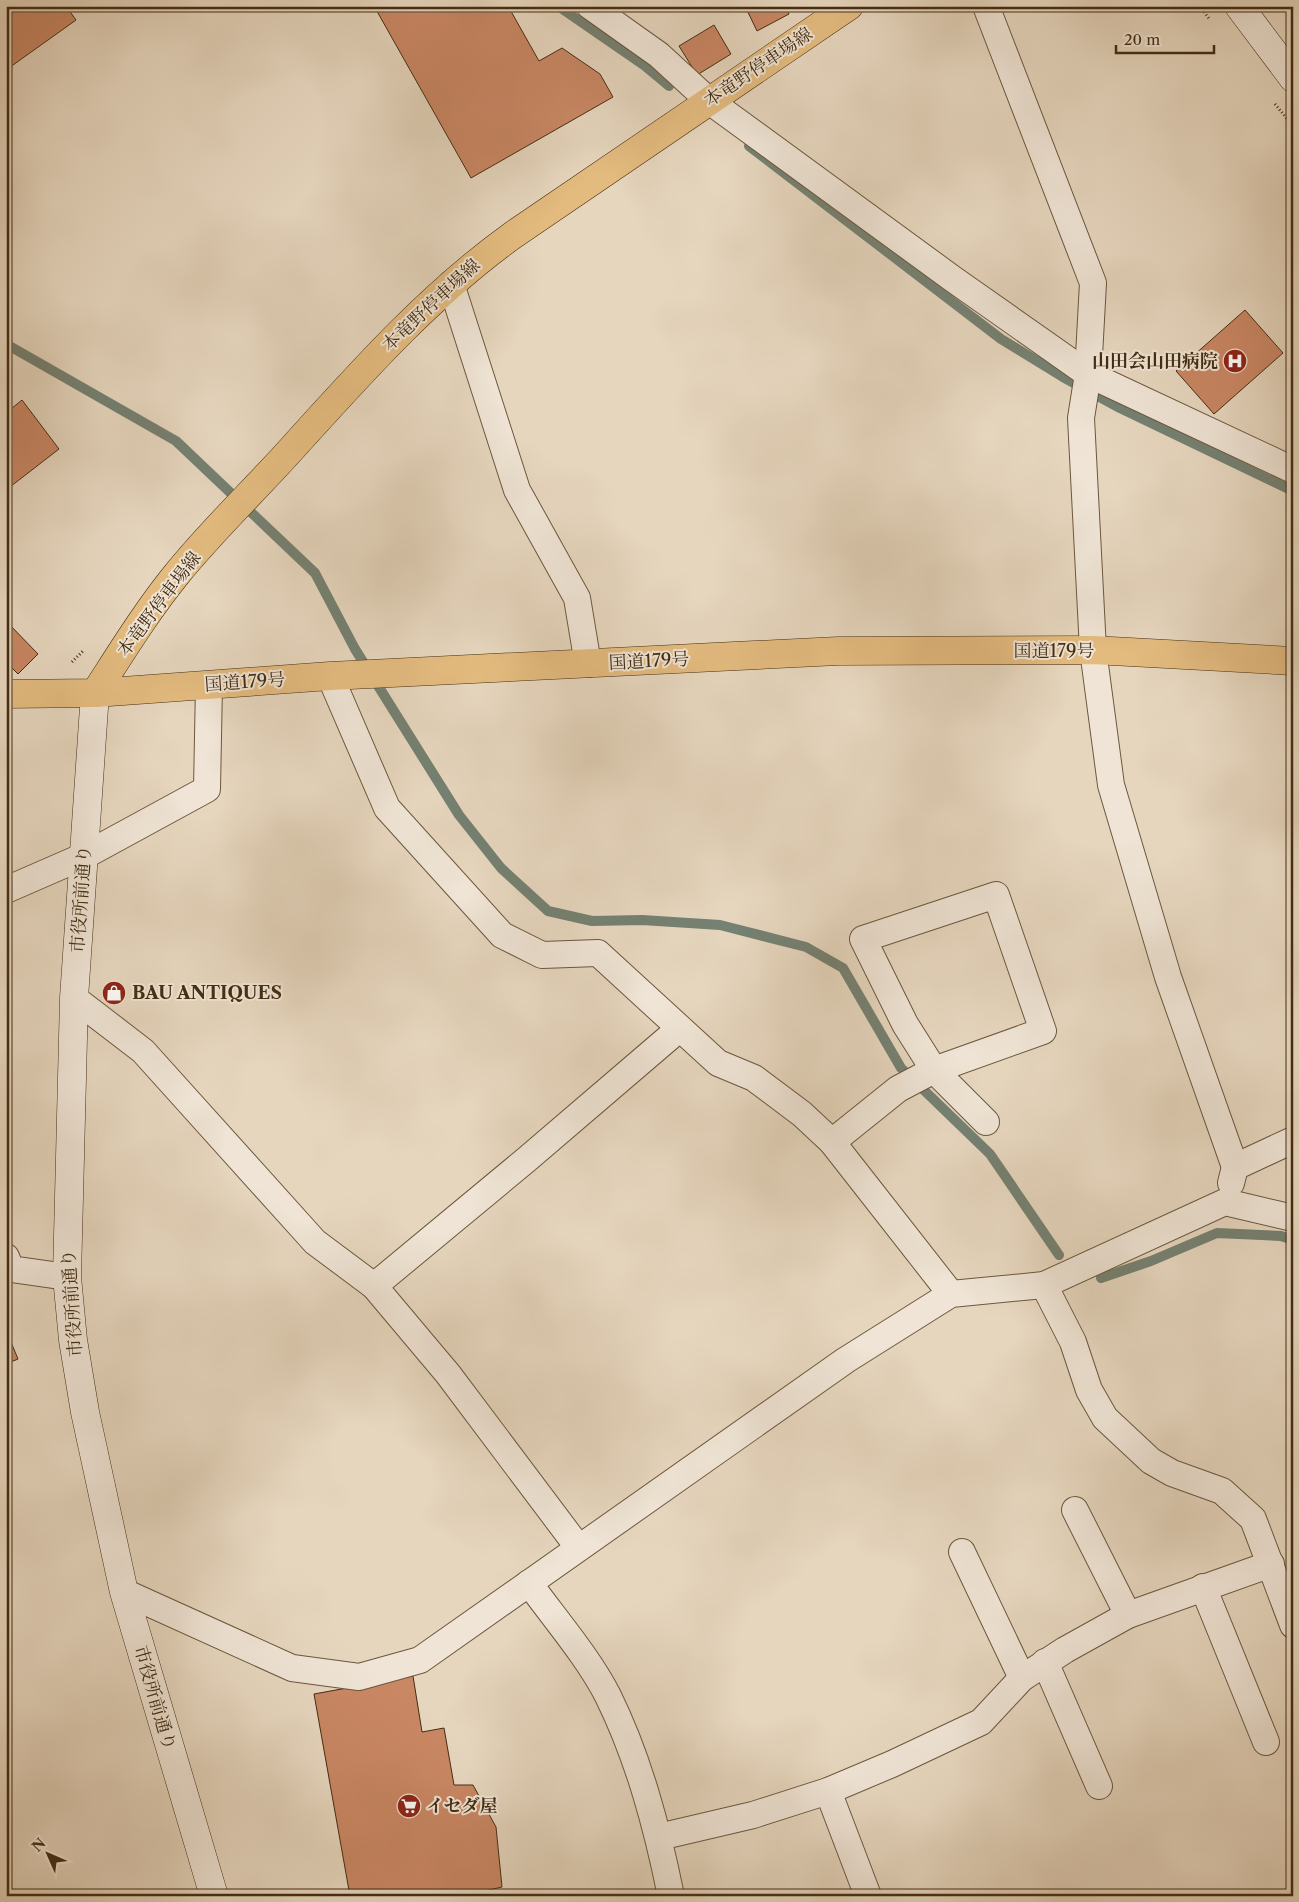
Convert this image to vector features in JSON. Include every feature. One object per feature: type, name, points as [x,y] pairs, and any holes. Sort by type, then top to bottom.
[{"type":"main road","name":"本竜野停車場線","points":[[95,693],[138,626],[171,582],[389,341],[451,284],[476,262],[506,240],[708,100],[849,6]]},
{"type":"main road","name":"国道179号","points":[[6,694],[95,693],[330,676],[838,651],[1093,650],[1293,661]]},
{"type":"street","points":[[590,6],[659,55],[708,100],[953,280],[1088,374],[1293,470]]},
{"type":"street","points":[[986,6],[1093,283],[1088,374],[1081,418],[1093,650],[1111,785],[1168,977],[1235,1167],[1225,1202]]},
{"type":"street","points":[[1239,6],[1293,78]]},
{"type":"street","points":[[451,284],[517,490],[577,598],[588,664]]},
{"type":"street","points":[[330,676],[387,808],[502,935],[542,955],[598,953],[718,1063],[754,1078],[802,1114],[832,1142],[951,1294]]},
{"type":"street","points":[[6,890],[84,856],[207,789],[209,685]]},
{"type":"street","name":"市役所前通り","points":[[95,693],[74,998],[67,1277],[72,1340],[85,1412],[124,1592],[214,1896]]},
{"type":"street","points":[[832,1142],[898,1088],[934,1070],[1043,1031],[996,895],[863,939],[905,1024],[934,1070],[986,1122]]},
{"type":"street","points":[[74,998],[143,1051],[315,1242],[374,1286],[448,1374],[578,1547]]},
{"type":"street","points":[[374,1286],[526,1160],[679,1029]]},
{"type":"street","points":[[1235,1167],[1293,1140]]},
{"type":"street","points":[[124,1592],[292,1668],[360,1677],[420,1660],[846,1360],[951,1294],[1044,1284],[1225,1202],[1293,1218]]},
{"type":"street","points":[[6,1257],[11,1269],[67,1277]]},
{"type":"street","points":[[1044,1284],[1074,1342],[1090,1390],[1105,1418],[1151,1461],[1172,1473],[1222,1490],[1253,1520],[1293,1626]]},
{"type":"street","points":[[1075,1510],[1128,1615]]},
{"type":"street","points":[[962,1552],[1022,1678]]},
{"type":"street","points":[[659,1837],[753,1815],[828,1791],[892,1764],[980,1722],[1022,1678],[1045,1662],[1128,1615],[1271,1564]]},
{"type":"street","points":[[529,1583],[607,1695],[634,1756],[659,1837],[670,1896]]},
{"type":"street","points":[[1203,1588],[1266,1742]]},
{"type":"street","points":[[1045,1662],[1099,1786]]},
{"type":"street","points":[[828,1791],[868,1896]]},
{"type":"building","points":[[6,6],[66,6],[76,20],[6,70]]},
{"type":"building","points":[[374,6],[508,6],[539,61],[562,48],[600,74],[613,97],[471,178]]},
{"type":"building","points":[[745,6],[786,6],[789,14],[757,31]]},
{"type":"building","points":[[714,25],[731,54],[697,75],[679,46]]},
{"type":"building","points":[[1245,310],[1283,353],[1214,414],[1176,371]]},
{"type":"building","points":[[22,400],[59,449],[6,490],[6,413]]},
{"type":"building","points":[[6,621],[38,654],[18,674],[6,662]]},
{"type":"building","points":[[6,1330],[18,1359],[6,1364]]},
{"type":"building","name":"イセダ屋","points":[[413,1676],[422,1732],[444,1728],[454,1785],[473,1785],[496,1827],[502,1887],[463,1896],[350,1896],[314,1694]]},
{"type":"building","points":[[6,1866],[14,1896],[6,1896]]},
{"type":"waterway","points":[[558,6],[645,66],[669,86]]},
{"type":"waterway","points":[[749,146],[1001,339],[1063,377],[1120,408],[1293,491]]},
{"type":"waterway","points":[[6,344],[176,441],[315,573],[355,649],[459,815],[501,868],[548,911],[592,921],[642,920],[720,925],[806,947],[843,968],[901,1068],[990,1154],[1059,1255]]},
{"type":"waterway","points":[[1101,1278],[1151,1261],[1217,1233],[1281,1236],[1293,1240]]},
{"type":"place","name":"山田会山田病院","points":[[1235,361]]},
{"type":"place","name":"BAU ANTIQUES","points":[[114,993]]},
{"type":"place","name":"イセダ屋","points":[[409,1806]]}]
